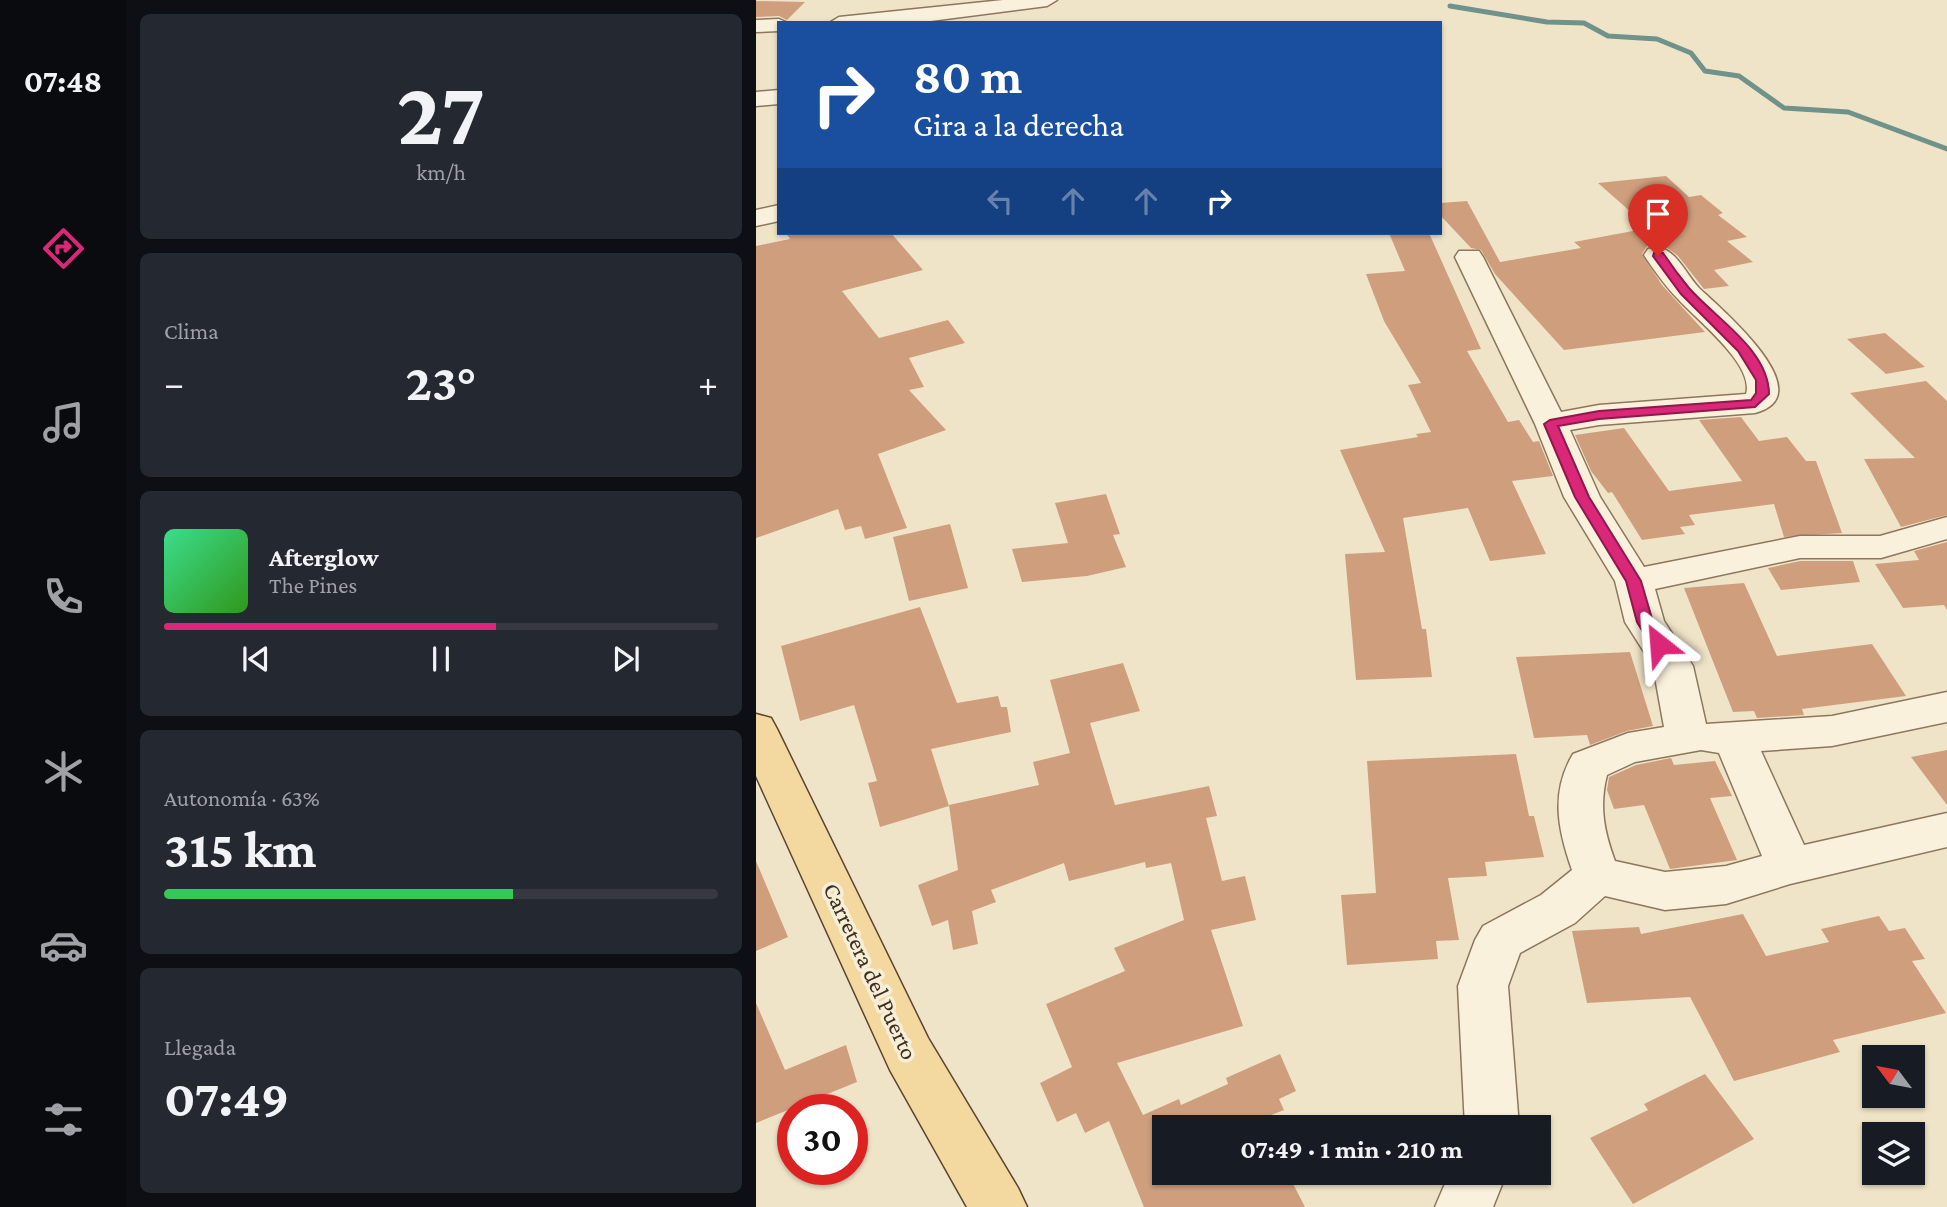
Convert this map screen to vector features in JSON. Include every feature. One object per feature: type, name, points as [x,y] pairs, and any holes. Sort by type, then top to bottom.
[{"type":"main road","name":"Carretera del Puerto","points":[[756,729],[909,1054],[998,1207]]},
{"type":"street","points":[[863,21],[936,15],[1047,0]]},
{"type":"street","points":[[756,26],[777,25]]},
{"type":"street","points":[[756,99],[777,97]]},
{"type":"street","points":[[756,218],[777,213]]},
{"type":"street","points":[[1550,424],[1599,415],[1755,403],[1762,394],[1763,380],[1743,348],[1686,291],[1658,256]]},
{"type":"street","points":[[1469,257],[1550,424],[1582,497],[1634,581],[1645,622],[1672,666],[1688,738]]},
{"type":"street","points":[[1634,581],[1800,547],[1881,547],[1947,528]]},
{"type":"street","points":[[1597,877],[1578,821],[1581,787],[1588,765],[1628,748],[1688,738],[1734,738],[1832,731],[1947,707]]},
{"type":"street","points":[[1734,738],[1790,866]]},
{"type":"street","points":[[1597,877],[1665,891],[1726,885],[1790,866],[1947,830]]},
{"type":"street","points":[[1491,1115],[1483,986],[1500,940],[1558,909],[1597,877]]},
{"type":"street","points":[[1464,1207],[1473,1185]]},
{"type":"building","points":[[756,1],[805,2],[787,20],[779,16],[756,17]]},
{"type":"building","points":[[1666,176],[1689,197],[1701,195],[1723,213],[1718,215],[1747,237],[1727,241],[1753,262],[1714,270],[1729,286],[1704,289],[1678,256],[1666,247],[1647,246],[1642,254],[1662,285],[1705,332],[1564,350],[1495,274],[1481,250],[1471,248],[1442,217],[1442,203],[1467,201],[1500,262],[1581,248],[1574,242],[1649,228],[1598,183]]},
{"type":"building","points":[[787,235],[893,235],[923,270],[842,291],[879,338],[948,320],[965,343],[909,358],[924,387],[909,390],[946,430],[878,454],[907,528],[865,539],[861,526],[845,530],[838,509],[756,538],[756,246],[790,239]]},
{"type":"building","points":[[1390,235],[1430,235],[1481,349],[1467,351],[1508,422],[1519,420],[1533,442],[1539,441],[1553,476],[1512,481],[1546,554],[1490,561],[1468,508],[1403,518],[1422,629],[1426,629],[1432,677],[1356,680],[1345,554],[1385,552],[1340,450],[1418,437],[1416,434],[1431,432],[1408,385],[1421,383],[1384,321],[1366,274],[1405,271]]},
{"type":"building","points":[[1885,333],[1925,367],[1886,374],[1847,339]]},
{"type":"building","points":[[1926,381],[1947,401],[1947,515],[1901,527],[1864,459],[1915,458],[1850,393]]},
{"type":"building","points":[[1741,417],[1759,441],[1787,437],[1806,461],[1816,461],[1842,533],[1784,537],[1774,504],[1689,515],[1695,525],[1680,527],[1685,534],[1642,540],[1612,492],[1608,493],[1591,471],[1575,435],[1624,428],[1669,491],[1742,481],[1699,420]]},
{"type":"building","points":[[1106,494],[1120,534],[1113,535],[1126,567],[1087,576],[1022,582],[1012,549],[1068,543],[1055,503]]},
{"type":"building","points":[[950,524],[968,588],[909,601],[893,537]]},
{"type":"building","points":[[1947,542],[1947,610],[1944,605],[1903,608],[1875,564],[1919,560],[1914,551]]},
{"type":"building","points":[[1800,561],[1853,561],[1860,582],[1781,590],[1768,568]]},
{"type":"building","points":[[1744,583],[1777,656],[1872,644],[1906,696],[1802,709],[1804,715],[1757,718],[1754,711],[1733,712],[1684,588]]},
{"type":"building","points":[[920,607],[957,703],[998,696],[1001,707],[1007,707],[1011,732],[931,749],[949,806],[880,827],[868,783],[877,781],[854,705],[800,721],[781,646]]},
{"type":"building","points":[[1630,652],[1653,726],[1627,731],[1590,745],[1587,735],[1534,738],[1516,657]]},
{"type":"building","points":[[1123,663],[1140,711],[1090,723],[1115,805],[1209,786],[1217,816],[1206,818],[1222,881],[1245,876],[1256,920],[1211,930],[1243,1026],[1117,1063],[1143,1115],[1179,1099],[1181,1105],[1228,1084],[1226,1078],[1280,1054],[1296,1091],[1279,1099],[1284,1110],[1271,1115],[1152,1115],[1152,1185],[1294,1185],[1305,1207],[1144,1207],[1109,1121],[1085,1133],[1076,1113],[1057,1122],[1040,1083],[1072,1067],[1046,1004],[1125,971],[1114,948],[1184,920],[1171,863],[1146,868],[1145,862],[1069,881],[1064,863],[991,890],[996,902],[972,911],[978,944],[953,950],[948,920],[932,926],[918,885],[958,870],[949,805],[1039,785],[1033,762],[1070,753],[1050,680]]},
{"type":"building","points":[[1947,750],[1947,805],[1911,757]]},
{"type":"building","points":[[1516,754],[1529,816],[1534,816],[1544,857],[1485,862],[1487,876],[1448,878],[1459,940],[1436,941],[1438,959],[1347,965],[1341,895],[1376,893],[1367,761]]},
{"type":"building","points":[[1671,758],[1674,765],[1715,761],[1732,796],[1710,798],[1737,860],[1670,869],[1644,805],[1614,809],[1607,790],[1609,777],[1636,765]]},
{"type":"building","points":[[756,861],[788,937],[756,951]]},
{"type":"building","points":[[1743,914],[1766,956],[1829,942],[1821,929],[1879,916],[1889,931],[1905,928],[1925,959],[1912,961],[1946,1013],[1833,1040],[1840,1052],[1734,1081],[1690,997],[1587,1003],[1572,931],[1639,927],[1641,934]]},
{"type":"building","points":[[756,1003],[785,1070],[846,1045],[857,1082],[827,1094],[777,1094],[777,1114],[756,1123]]},
{"type":"building","points":[[1705,1074],[1754,1139],[1633,1204],[1590,1138],[1648,1110],[1644,1104]]},
{"type":"waterway","points":[[1450,6],[1547,22],[1584,23],[1608,36],[1657,39],[1691,53],[1705,71],[1739,76],[1784,108],[1848,112],[1947,149]]},
{"type":"route","points":[[1658,256],[1686,291],[1743,348],[1763,380],[1762,394],[1755,403],[1599,415],[1550,424],[1582,497],[1634,581],[1645,622],[1659,644]]}]
